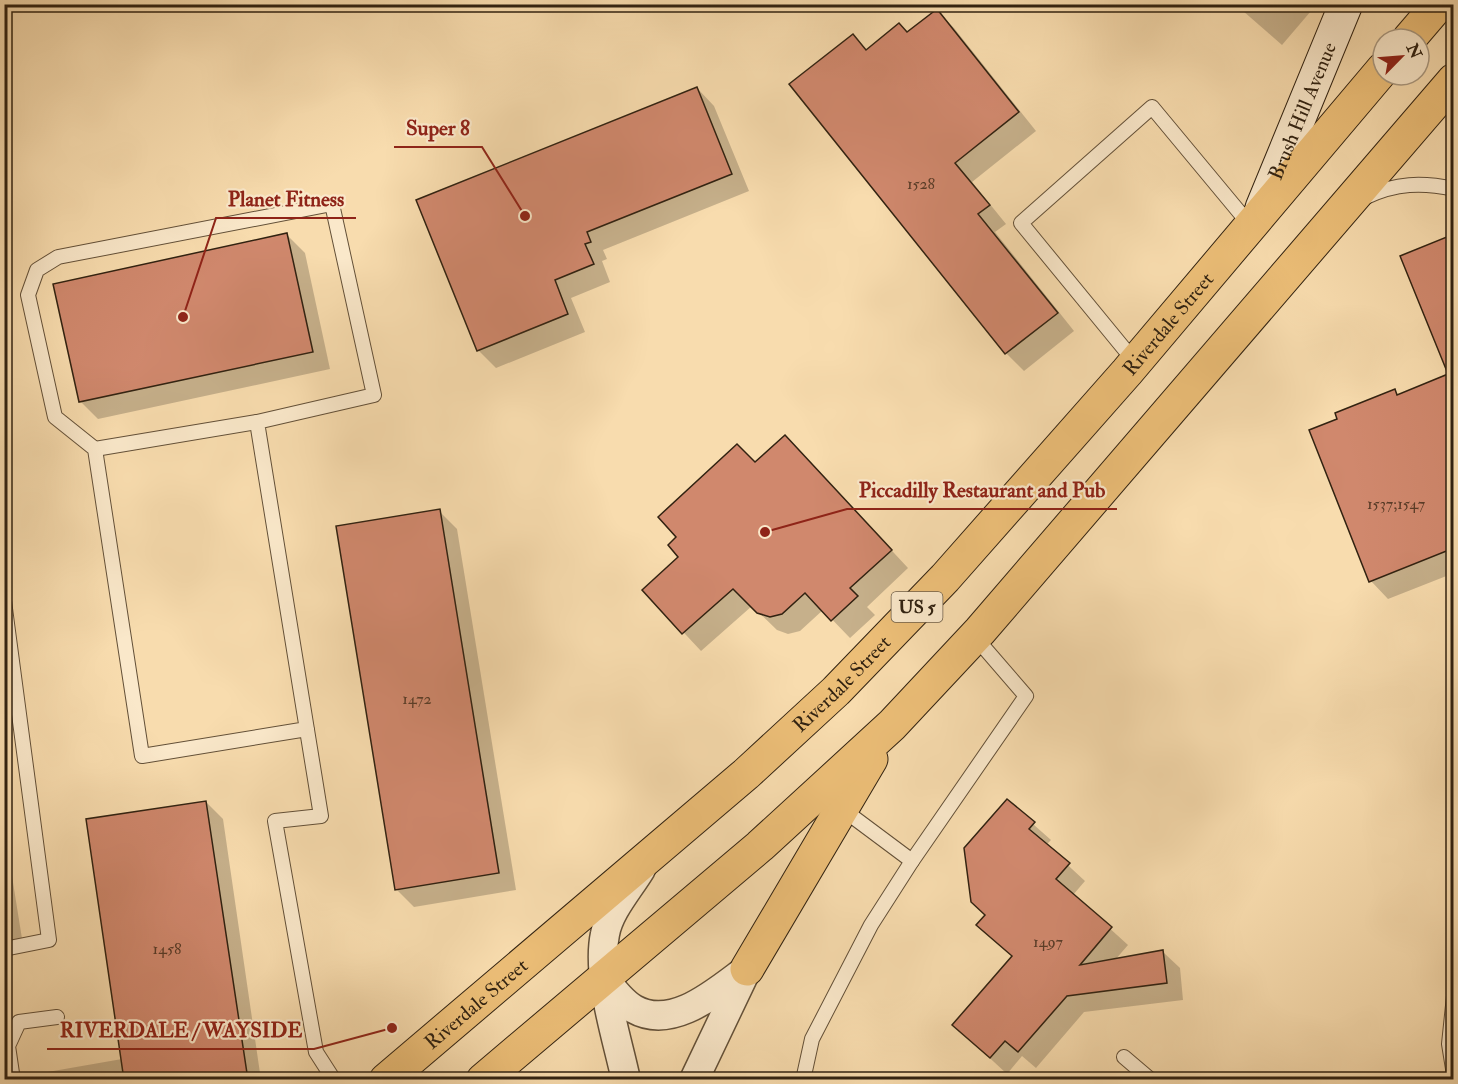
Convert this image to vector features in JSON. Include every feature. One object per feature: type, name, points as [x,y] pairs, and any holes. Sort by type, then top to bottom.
[{"type":"main road","points":[[1419,27],[1438,4]]},
{"type":"main road","points":[[483,1080],[605,979],[831,800],[892,725],[975,637],[1454,80]]},
{"type":"main road","name":"Riverdale Street","points":[[386,1080],[648,858],[777,745],[874,651],[945,578],[1135,362],[1371,83]]},
{"type":"main road","points":[[747,969],[831,800]]},
{"type":"street","name":"Brush Hill Avenue","points":[[1255,220],[1346,5]]},
{"type":"street","points":[[626,1080],[605,979],[604,933],[610,919],[648,858]]},
{"type":"street","points":[[605,979],[622,999],[636,1010],[661,1015],[679,1012],[706,998],[747,969]]},
{"type":"street","points":[[694,1080],[747,969]]},
{"type":"lane","points":[[1135,362],[1021,223],[1152,107],[1255,220]]},
{"type":"lane","points":[[1343,207],[1387,187],[1408,184],[1454,189]]},
{"type":"lane","points":[[95,449],[257,422],[374,395],[332,204],[89,249],[58,257],[37,270],[28,295],[55,417],[95,449],[142,756],[307,729]]},
{"type":"lane","points":[[257,422],[321,816],[275,821],[316,1052],[334,1080]]},
{"type":"lane","points":[[4,601],[48,940],[4,949]]},
{"type":"lane","points":[[803,1080],[812,1039],[871,925],[912,861],[1026,696],[975,637]]},
{"type":"lane","points":[[831,800],[912,861]]},
{"type":"lane","points":[[1454,996],[1449,1044],[1454,1075]]},
{"type":"lane","points":[[13,1080],[8,1046],[19,1022],[57,1017]]},
{"type":"lane","points":[[1124,1057],[1151,1080]]},
{"type":"building","points":[[937,9],[1019,112],[955,163],[990,205],[978,214],[1058,313],[1005,354],[789,84],[853,34],[866,50],[899,23],[907,32]]},
{"type":"building","points":[[697,87],[732,174],[587,232],[591,242],[585,244],[594,264],[555,280],[568,314],[477,351],[416,200]]},
{"type":"building","points":[[287,233],[313,352],[79,402],[53,284]]},
{"type":"building","points":[[1454,234],[1454,548],[1369,582],[1309,430],[1337,419],[1335,413],[1395,389],[1397,395],[1448,374],[1400,256]]},
{"type":"building","points":[[785,435],[892,550],[850,588],[858,596],[831,621],[805,593],[782,614],[770,617],[757,613],[733,589],[682,634],[642,590],[678,557],[668,545],[676,537],[658,517],[737,444],[755,462]]},
{"type":"building","points":[[440,509],[499,873],[395,890],[336,526]]},
{"type":"building","points":[[1007,799],[1035,822],[1029,829],[1070,863],[1056,879],[1112,927],[1080,965],[1163,950],[1167,983],[1067,996],[1018,1052],[1005,1041],[990,1058],[952,1025],[1012,956],[976,925],[985,915],[971,902],[964,848]]},
{"type":"building","points":[[206,801],[248,1080],[124,1080],[86,819]]},
{"type":"place","name":"Super 8","points":[[525,216]]},
{"type":"place","name":"Planet Fitness","points":[[183,317]]},
{"type":"place","name":"Piccadilly Restaurant and Pub","points":[[765,532]]},
{"type":"place","name":"RIVERDALE / WAYSIDE","points":[[392,1028]]}]
